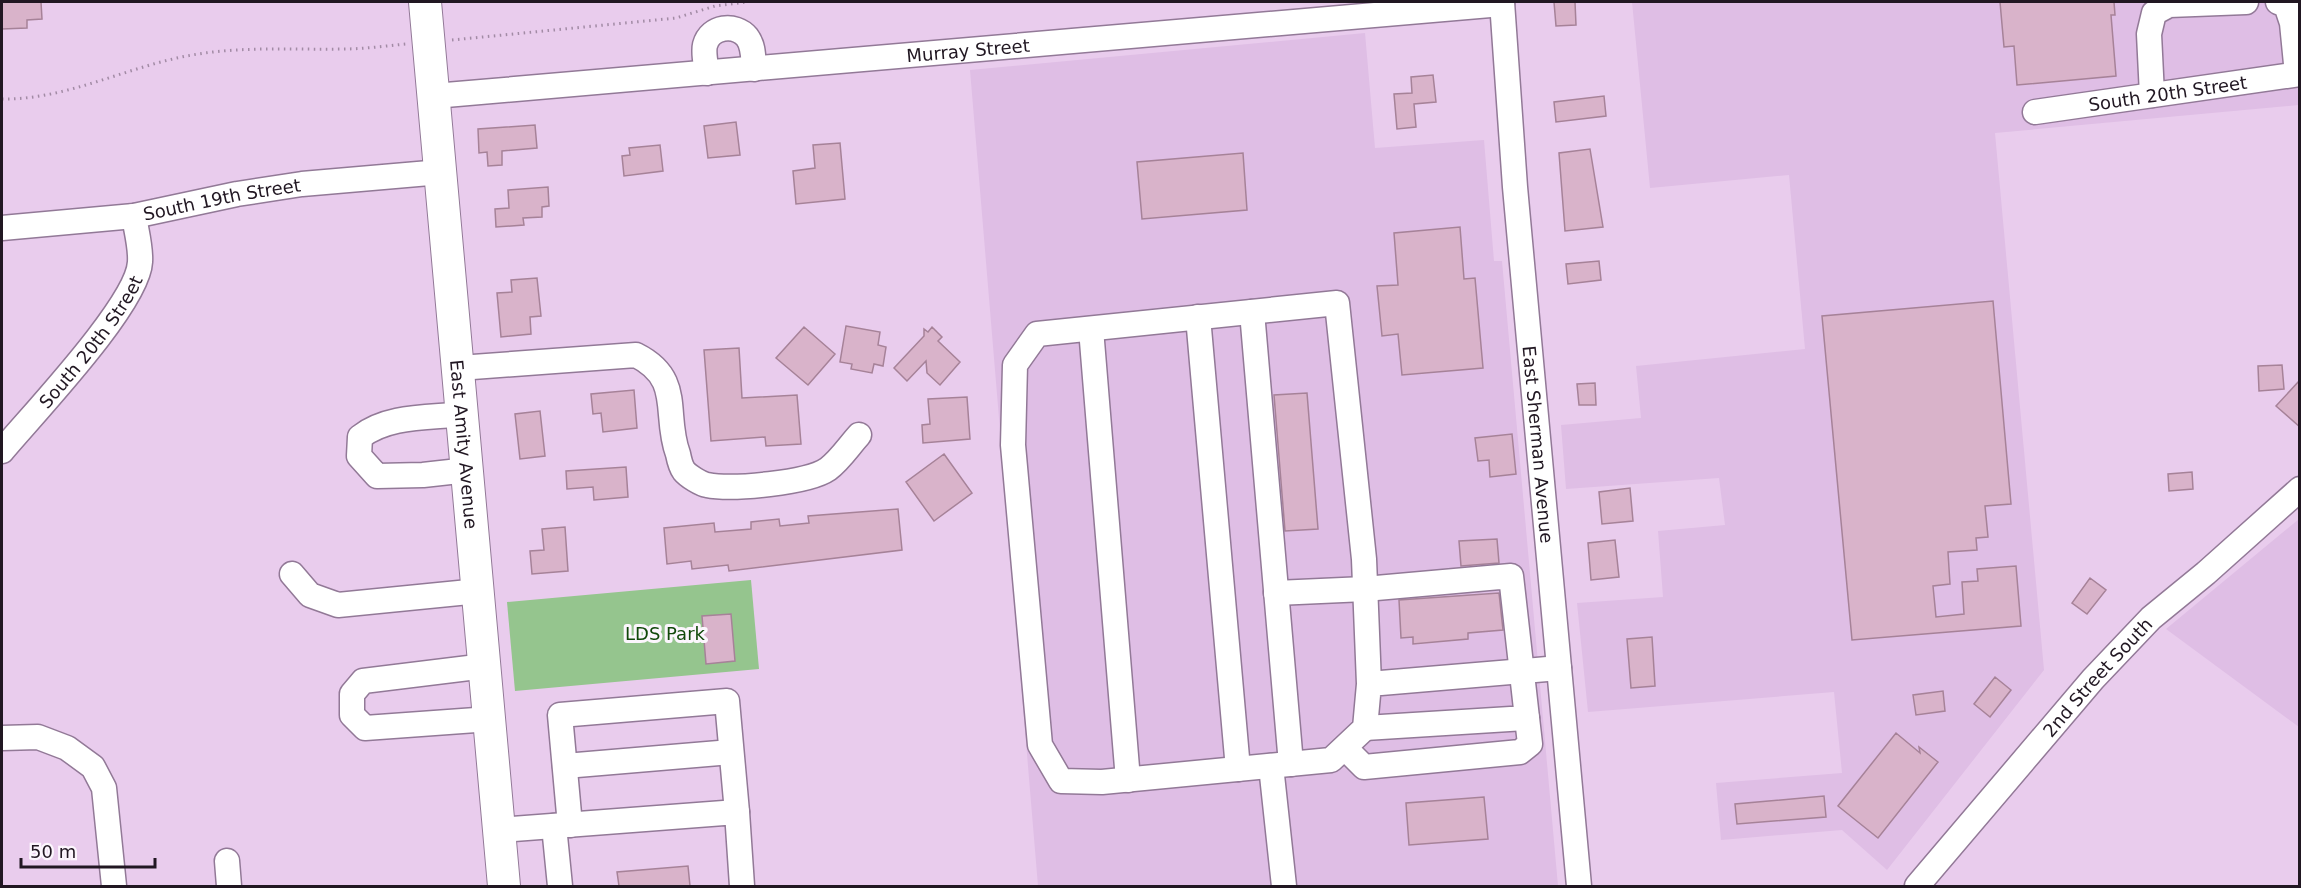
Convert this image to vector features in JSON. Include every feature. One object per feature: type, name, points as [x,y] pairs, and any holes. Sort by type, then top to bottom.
[{"type":"main road","name":"East Amity Avenue","points":[[425,2],[504,886]]},
{"type":"street","points":[[2152,95],[2149,34],[2154,13],[2169,5],[2246,2]]},
{"type":"street","points":[[2278,2],[2286,5],[2292,23],[2298,74]]},
{"type":"street","name":"Murray Street","points":[[434,96],[1502,3]]},
{"type":"street","name":"East Sherman Avenue","points":[[1502,3],[1515,187],[1579,886]]},
{"type":"street","points":[[706,74],[704,47],[707,40],[712,34],[726,28],[741,31],[747,36],[753,50],[754,69]]},
{"type":"street","name":"South 20th Street","points":[[2035,112],[2298,74]]},
{"type":"street","name":"South 19th Street","points":[[2,228],[134,216],[237,194],[302,184],[441,172]]},
{"type":"street","name":"South 20th Street","points":[[2,451],[78,363],[127,298],[140,263],[134,216]]},
{"type":"street","points":[[1365,728],[1369,684],[1365,589],[1337,303],[1037,334],[1015,364],[1013,445],[1040,745],[1061,781],[1128,780],[1331,760],[1365,728],[1527,718]]},
{"type":"street","points":[[1252,312],[1276,593],[1284,886]]},
{"type":"street","points":[[1198,317],[1238,769]]},
{"type":"street","points":[[1091,329],[1128,780]]},
{"type":"street","points":[[459,368],[636,355],[646,360],[664,376],[670,393],[675,447],[684,470],[705,485],[731,486],[809,479],[828,469],[859,435]]},
{"type":"street","points":[[463,414],[373,426],[360,436],[359,456],[377,476],[423,475],[468,470]]},
{"type":"street","name":"2nd Street South","points":[[1917,886],[2092,679],[2151,618],[2206,573],[2300,489]]},
{"type":"street","points":[[292,574],[310,595],[338,604],[479,591]]},
{"type":"street","points":[[1276,593],[1365,589],[1511,576],[1530,744],[1520,752],[1364,767],[1345,747]]},
{"type":"street","points":[[485,666],[363,681],[352,694],[352,715],[365,728],[490,719]]},
{"type":"street","points":[[1369,684],[1558,668]]},
{"type":"street","points":[[560,886],[565,766],[560,715],[727,701],[742,886]]},
{"type":"street","points":[[2,738],[38,737],[67,748],[93,767],[104,788],[114,886]]},
{"type":"street","points":[[565,766],[731,752]]},
{"type":"street","points":[[500,831],[736,812]]},
{"type":"street","points":[[227,861],[229,886]]},
{"type":"path","points":[[451,40],[676,18],[715,6],[747,2]]},
{"type":"path","points":[[2,99],[82,87],[138,67],[192,55],[260,47],[344,49],[408,44]]},
{"type":"shaded area","points":[[1632,2],[2299,2],[2299,105],[1995,133],[2044,670],[1887,870],[1842,830],[1721,840],[1716,783],[1842,773],[1834,692],[1588,712],[1577,603],[1663,597],[1658,531],[1725,525],[1719,478],[1566,489],[1561,425],[1641,418],[1636,366],[1805,349],[1789,175],[1650,188]]},
{"type":"shaded area","points":[[1365,33],[1375,148],[1484,140],[1494,261],[1502,261],[1558,886],[1038,886],[970,70]]},
{"type":"shaded area","points":[[2299,519],[2299,727],[2166,629]]},
{"type":"green space","name":"LDS Park","points":[[751,580],[759,669],[515,691],[507,602]]},
{"type":"building","points":[[2,2],[41,2],[42,19],[27,20],[27,28],[2,29]]},
{"type":"building","points":[[1554,2],[1575,2],[1576,25],[1556,26]]},
{"type":"building","points":[[2000,2],[2114,2],[2115,15],[2111,15],[2116,76],[2017,85],[2014,46],[2004,47]]},
{"type":"building","points":[[1433,75],[1436,102],[1414,104],[1416,127],[1397,129],[1394,94],[1412,93],[1411,77]]},
{"type":"building","points":[[1604,96],[1606,116],[1556,122],[1554,102]]},
{"type":"building","points":[[736,122],[740,155],[708,158],[704,126]]},
{"type":"building","points":[[535,125],[537,148],[502,151],[502,165],[488,166],[487,152],[479,153],[478,129]]},
{"type":"building","points":[[840,143],[845,199],[796,204],[793,171],[815,168],[813,145]]},
{"type":"building","points":[[660,145],[663,171],[624,176],[622,156],[630,155],[629,148]]},
{"type":"building","points":[[1590,149],[1603,227],[1565,231],[1559,153]]},
{"type":"building","points":[[1243,153],[1247,210],[1142,219],[1137,162]]},
{"type":"building","points":[[548,187],[549,206],[542,207],[542,217],[523,218],[524,225],[496,227],[495,209],[509,208],[508,190]]},
{"type":"building","points":[[1460,227],[1464,279],[1475,278],[1483,368],[1402,375],[1398,334],[1382,336],[1377,286],[1398,285],[1394,233]]},
{"type":"building","points":[[1599,261],[1601,280],[1568,284],[1566,264]]},
{"type":"building","points":[[537,278],[541,316],[530,317],[531,334],[501,337],[497,293],[512,292],[511,280]]},
{"type":"building","points":[[1993,301],[2011,504],[1985,506],[1988,537],[1976,538],[1977,550],[1948,552],[1950,584],[1933,586],[1936,617],[1964,614],[1962,582],[1978,581],[1977,569],[2016,566],[2021,626],[1852,640],[1822,316]]},
{"type":"building","points":[[846,326],[880,332],[878,345],[886,347],[883,366],[874,364],[872,373],[851,369],[852,364],[840,362]]},
{"type":"building","points":[[804,327],[835,354],[808,385],[776,358]]},
{"type":"building","points":[[932,327],[942,337],[938,341],[960,362],[940,385],[927,373],[926,361],[907,381],[894,368],[924,336],[924,329],[928,332]]},
{"type":"building","points":[[739,348],[742,398],[797,395],[801,444],[766,446],[765,437],[711,441],[704,350]]},
{"type":"building","points":[[2282,365],[2284,389],[2259,391],[2258,366]]},
{"type":"building","points":[[2300,380],[2300,427],[2276,406]]},
{"type":"building","points":[[1595,383],[1596,405],[1579,405],[1577,384]]},
{"type":"building","points":[[634,390],[637,428],[603,432],[601,413],[593,414],[591,394]]},
{"type":"building","points":[[1307,393],[1318,529],[1285,531],[1274,395]]},
{"type":"building","points":[[967,397],[970,439],[923,443],[922,425],[930,424],[928,399]]},
{"type":"building","points":[[540,411],[545,456],[520,459],[515,414]]},
{"type":"building","points":[[1512,434],[1516,474],[1490,477],[1489,460],[1478,461],[1475,438]]},
{"type":"building","points":[[944,454],[972,493],[934,521],[906,482]]},
{"type":"building","points":[[626,467],[628,497],[594,500],[593,487],[567,489],[566,471]]},
{"type":"building","points":[[2192,472],[2193,489],[2169,491],[2168,474]]},
{"type":"building","points":[[1630,488],[1633,521],[1602,524],[1599,492]]},
{"type":"building","points":[[898,509],[902,550],[729,571],[728,565],[692,569],[691,561],[667,564],[664,528],[714,523],[715,532],[751,529],[751,522],[779,519],[780,526],[809,523],[808,516]]},
{"type":"building","points":[[565,527],[568,571],[532,574],[530,551],[544,550],[542,529]]},
{"type":"building","points":[[1497,539],[1499,563],[1461,566],[1459,541]]},
{"type":"building","points":[[1615,540],[1619,577],[1591,580],[1588,543]]},
{"type":"building","points":[[2090,578],[2106,590],[2087,614],[2072,603]]},
{"type":"building","points":[[1499,593],[1503,630],[1468,633],[1468,639],[1413,644],[1413,637],[1401,638],[1399,600]]},
{"type":"building","points":[[731,614],[735,661],[706,664],[702,616]]},
{"type":"building","points":[[1652,637],[1655,686],[1631,688],[1627,639]]},
{"type":"building","points":[[1995,677],[2011,690],[1990,717],[1974,704]]},
{"type":"building","points":[[1943,691],[1945,711],[1916,715],[1913,695]]},
{"type":"building","points":[[1896,733],[1920,753],[1919,747],[1938,762],[1878,838],[1838,806]]},
{"type":"building","points":[[1824,796],[1826,817],[1737,824],[1735,804]]},
{"type":"building","points":[[1484,797],[1488,839],[1409,845],[1406,803]]},
{"type":"building","points":[[688,866],[690,886],[619,886],[617,872]]}]
